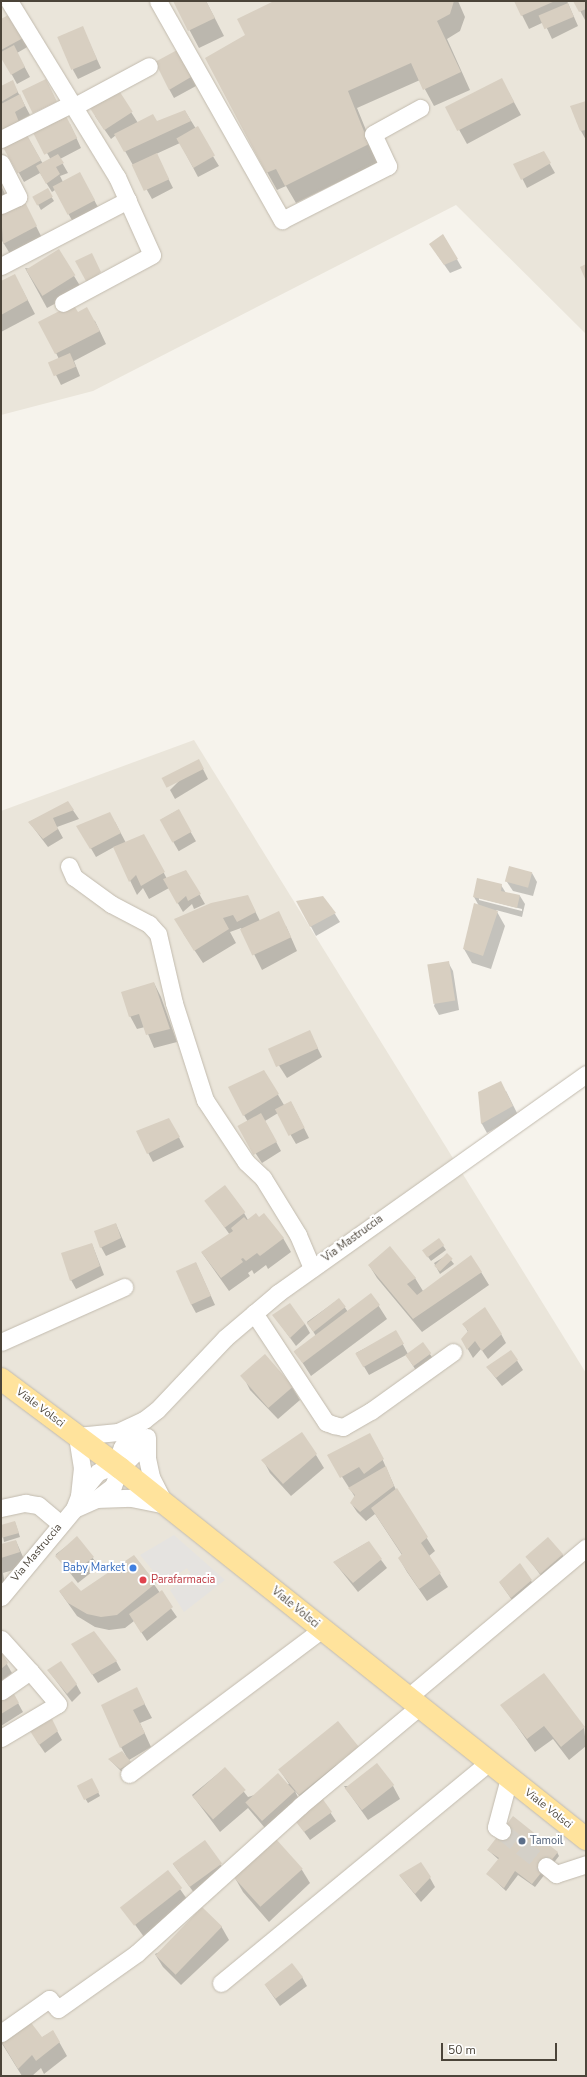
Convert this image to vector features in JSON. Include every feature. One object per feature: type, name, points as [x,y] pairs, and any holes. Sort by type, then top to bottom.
[{"type":"main road","name":"Viale Volsci","points":[[1,1379],[166,1504],[586,1839]]},
{"type":"street","points":[[9,1],[117,177],[152,255],[63,304]]},
{"type":"street","points":[[158,1],[282,220],[388,166],[373,134],[420,108]]},
{"type":"street","points":[[1,139],[149,66]]},
{"type":"street","points":[[1,163],[18,197],[1,205]]},
{"type":"street","points":[[1,266],[128,200]]},
{"type":"street","points":[[69,866],[74,877],[111,904],[150,924],[158,934],[174,1003],[205,1100],[246,1162],[263,1178],[298,1235],[312,1268]]},
{"type":"street","name":"Via Mastruccia","points":[[138,1424],[157,1410],[224,1338],[254,1313],[312,1268],[586,1074]]},
{"type":"street","points":[[1,1342],[124,1287]]},
{"type":"street","points":[[254,1313],[326,1422],[343,1427],[371,1411],[453,1352]]},
{"type":"street","points":[[157,1410],[146,1442],[151,1477],[166,1504]]},
{"type":"street","points":[[138,1424],[106,1434],[77,1436],[82,1468],[76,1502],[96,1499],[131,1498],[166,1504]]},
{"type":"street","points":[[96,1499],[113,1486],[122,1447],[138,1424]]},
{"type":"street","points":[[117,1466],[146,1442]]},
{"type":"street","name":"Via Mastruccia","points":[[1,1597],[61,1524],[98,1472],[117,1466]]},
{"type":"street","points":[[1,1508],[25,1503],[38,1505],[61,1524]]},
{"type":"street","points":[[1,2033],[49,2000],[58,2009],[137,1953],[413,1702],[586,1548]]},
{"type":"street","points":[[129,1774],[322,1629]]},
{"type":"street","points":[[1,1639],[58,1704],[1,1738]]},
{"type":"street","points":[[1,1691],[30,1671]]},
{"type":"street","points":[[221,1983],[489,1762]]},
{"type":"street","points":[[502,1831],[496,1827],[509,1778]]},
{"type":"street","points":[[546,1866],[556,1874],[586,1864]]},
{"type":"shaded area","points":[[1,1],[586,1],[586,334],[456,205],[93,391],[1,415]]},
{"type":"shaded area","points":[[194,740],[586,1373],[586,2076],[1,2076],[1,811]]},
{"type":"shaded area","points":[[174,1535],[225,1580],[184,1612],[170,1590],[191,1574],[187,1568],[164,1584],[140,1555]]},
{"type":"building","points":[[173,1],[206,1],[215,18],[188,31]]},
{"type":"building","points":[[274,1],[454,1],[450,14],[437,21],[461,72],[423,90],[411,63],[348,91],[369,144],[285,186],[276,169],[266,173],[205,58],[245,35],[237,19]]},
{"type":"building","points":[[514,1],[555,1],[521,16]]},
{"type":"building","points":[[573,1],[586,1],[586,9],[579,12]]},
{"type":"building","points":[[568,3],[574,17],[544,29],[539,16]]},
{"type":"building","points":[[12,13],[25,37],[1,50],[1,19]]},
{"type":"building","points":[[83,26],[97,59],[71,70],[57,37]]},
{"type":"building","points":[[14,45],[25,67],[11,75],[1,58],[1,52]]},
{"type":"building","points":[[179,49],[191,77],[169,90],[155,62]]},
{"type":"building","points":[[502,78],[514,102],[457,131],[445,107]]},
{"type":"building","points":[[46,79],[57,101],[33,113],[22,91]]},
{"type":"building","points":[[13,80],[18,92],[1,102],[1,86]]},
{"type":"building","points":[[118,89],[133,112],[104,130],[89,108]]},
{"type":"building","points":[[20,94],[25,106],[15,112],[19,122],[1,131],[1,104]]},
{"type":"building","points":[[586,101],[586,130],[580,131],[570,106]]},
{"type":"building","points":[[185,110],[191,121],[124,152],[114,134],[153,114],[157,121]]},
{"type":"building","points":[[65,114],[77,138],[44,155],[32,131]]},
{"type":"building","points":[[198,126],[215,155],[193,168],[176,138]]},
{"type":"building","points":[[27,135],[41,160],[17,173],[3,148]]},
{"type":"building","points":[[544,151],[551,163],[521,180],[513,164]]},
{"type":"building","points":[[157,153],[169,179],[144,191],[132,165]]},
{"type":"building","points":[[58,154],[64,163],[56,167],[60,174],[46,184],[36,166]]},
{"type":"building","points":[[80,172],[95,200],[68,215],[53,187]]},
{"type":"building","points":[[48,188],[53,197],[37,205],[32,197]]},
{"type":"building","points":[[23,198],[37,226],[3,244],[1,210]]},
{"type":"building","points":[[443,234],[458,259],[444,265],[429,244]]},
{"type":"building","points":[[59,249],[75,275],[42,296],[26,270]]},
{"type":"building","points":[[92,253],[101,272],[87,283],[75,261]]},
{"type":"building","points":[[586,264],[586,281],[580,267]]},
{"type":"building","points":[[15,274],[28,300],[1,315],[1,281]]},
{"type":"building","points":[[73,304],[78,312],[87,307],[100,331],[55,354],[38,322]]},
{"type":"building","points":[[70,353],[76,367],[54,376],[48,362]]},
{"type":"building","points":[[199,759],[204,769],[167,788],[162,778]]},
{"type":"building","points":[[68,801],[74,810],[53,818],[58,829],[43,839],[28,822]]},
{"type":"building","points":[[179,809],[192,832],[172,842],[160,820]]},
{"type":"building","points":[[110,812],[121,833],[90,849],[76,826]]},
{"type":"building","points":[[144,834],[165,872],[141,886],[136,875],[129,882],[113,847]]},
{"type":"building","points":[[509,866],[532,872],[528,888],[505,881]]},
{"type":"building","points":[[186,870],[201,894],[188,901],[186,896],[177,904],[163,879]]},
{"type":"building","points":[[477,878],[502,884],[501,891],[520,895],[517,908],[473,897]]},
{"type":"building","points":[[248,895],[256,912],[237,922],[233,915],[223,918],[229,929],[194,951],[174,919],[211,903]]},
{"type":"building","points":[[323,896],[336,913],[310,927],[296,901]]},
{"type":"building","points":[[474,903],[498,911],[483,956],[463,949]]},
{"type":"building","points":[[279,911],[291,937],[252,955],[240,929]]},
{"type":"building","points":[[449,961],[455,1001],[434,1004],[427,964]]},
{"type":"building","points":[[154,982],[170,1029],[146,1035],[139,1014],[129,1017],[121,992]]},
{"type":"building","points":[[310,1030],[318,1048],[276,1067],[268,1049]]},
{"type":"building","points":[[264,1070],[279,1094],[243,1116],[228,1087]]},
{"type":"building","points":[[501,1081],[513,1106],[481,1124],[478,1092]]},
{"type":"building","points":[[291,1101],[305,1128],[289,1136],[275,1109]]},
{"type":"building","points":[[261,1113],[277,1142],[253,1155],[237,1126]]},
{"type":"building","points":[[169,1118],[180,1137],[147,1154],[136,1131]]},
{"type":"building","points":[[225,1185],[245,1212],[225,1228],[204,1201]]},
{"type":"building","points":[[256,1213],[259,1217],[264,1213],[284,1238],[260,1256],[257,1253],[246,1261],[243,1258],[241,1259],[243,1262],[221,1278],[201,1252],[233,1231],[231,1228],[244,1217],[247,1220]]},
{"type":"building","points":[[116,1223],[121,1238],[100,1248],[94,1231]]},
{"type":"building","points":[[439,1238],[444,1245],[427,1258],[422,1250]]},
{"type":"building","points":[[92,1243],[100,1266],[70,1281],[61,1253]]},
{"type":"building","points":[[390,1246],[416,1278],[407,1284],[417,1295],[471,1255],[482,1272],[413,1319],[368,1265]]},
{"type":"building","points":[[447,1253],[453,1259],[440,1271],[434,1266]]},
{"type":"building","points":[[196,1262],[211,1296],[191,1305],[176,1271]]},
{"type":"building","points":[[371,1293],[380,1305],[303,1363],[294,1351]]},
{"type":"building","points":[[339,1298],[346,1307],[313,1332],[307,1323]]},
{"type":"building","points":[[290,1303],[305,1324],[290,1338],[272,1315]]},
{"type":"building","points":[[485,1307],[502,1334],[482,1351],[475,1341],[467,1350],[461,1339],[468,1331],[462,1324]]},
{"type":"building","points":[[396,1330],[404,1344],[363,1367],[355,1354]]},
{"type":"building","points":[[423,1342],[431,1353],[413,1366],[405,1355]]},
{"type":"building","points":[[511,1350],[518,1360],[496,1378],[486,1367]]},
{"type":"building","points":[[265,1354],[293,1386],[268,1408],[240,1376]]},
{"type":"building","points":[[302,1432],[317,1454],[283,1484],[261,1460]]},
{"type":"building","points":[[370,1433],[384,1459],[364,1474],[359,1467],[340,1478],[327,1455]]},
{"type":"building","points":[[386,1466],[394,1486],[360,1512],[350,1503],[355,1495],[348,1488]]},
{"type":"building","points":[[397,1488],[428,1537],[421,1543],[441,1573],[419,1589],[398,1558],[402,1554],[371,1508]]},
{"type":"building","points":[[15,1521],[19,1533],[1,1538],[1,1525]]},
{"type":"building","points":[[77,1536],[94,1557],[71,1574],[55,1556]]},
{"type":"building","points":[[548,1537],[563,1554],[540,1574],[525,1557]]},
{"type":"building","points":[[16,1540],[20,1552],[1,1558],[1,1544]]},
{"type":"building","points":[[369,1541],[382,1559],[353,1583],[333,1562]]},
{"type":"building","points":[[134,1555],[156,1583],[117,1615],[101,1617],[87,1614],[68,1603],[59,1591],[72,1581],[81,1591]]},
{"type":"building","points":[[520,1563],[532,1580],[511,1598],[499,1582]]},
{"type":"building","points":[[162,1590],[173,1607],[141,1633],[129,1614]]},
{"type":"building","points":[[94,1631],[117,1661],[92,1675],[71,1644]]},
{"type":"building","points":[[1,1652],[8,1663],[1,1669]]},
{"type":"building","points":[[61,1661],[77,1684],[67,1694],[47,1670]]},
{"type":"building","points":[[544,1673],[585,1727],[561,1747],[544,1726],[527,1739],[500,1705]]},
{"type":"building","points":[[137,1687],[145,1704],[133,1710],[145,1733],[120,1748],[101,1705]]},
{"type":"building","points":[[13,1692],[19,1703],[1,1714],[1,1701]]},
{"type":"building","points":[[52,1719],[58,1731],[39,1745],[30,1731]]},
{"type":"building","points":[[338,1721],[359,1747],[299,1795],[278,1769]]},
{"type":"building","points":[[122,1751],[132,1763],[120,1769],[108,1759]]},
{"type":"building","points":[[377,1763],[394,1785],[362,1810],[345,1788]]},
{"type":"building","points":[[225,1767],[246,1790],[213,1819],[192,1796]]},
{"type":"building","points":[[278,1773],[295,1792],[262,1821],[245,1802]]},
{"type":"building","points":[[92,1778],[99,1792],[84,1800],[77,1786]]},
{"type":"building","points":[[322,1798],[332,1812],[304,1832],[296,1822]]},
{"type":"building","points":[[513,1816],[558,1852],[532,1884],[515,1871],[504,1888],[486,1874],[499,1858],[487,1850]]},
{"type":"building","points":[[276,1839],[303,1869],[260,1907],[234,1877]]},
{"type":"building","points":[[205,1840],[222,1863],[190,1887],[173,1864]]},
{"type":"building","points":[[421,1862],[431,1877],[415,1894],[399,1875]]},
{"type":"building","points":[[168,1870],[182,1888],[134,1926],[120,1908]]},
{"type":"building","points":[[202,1907],[222,1926],[176,1975],[155,1955]]},
{"type":"building","points":[[292,1963],[303,1977],[276,1999],[264,1985]]},
{"type":"building","points":[[29,2020],[42,2037],[53,2030],[60,2042],[36,2061],[32,2055],[18,2069],[1,2041]]},
{"type":"tunnel","points":[[502,1831],[546,1866]]},
{"type":"place","name":"Baby Market","points":[[133,1568]]},
{"type":"place","name":"Parafarmacia","points":[[143,1580]]},
{"type":"place","name":"Tamoil","points":[[522,1841]]}]
